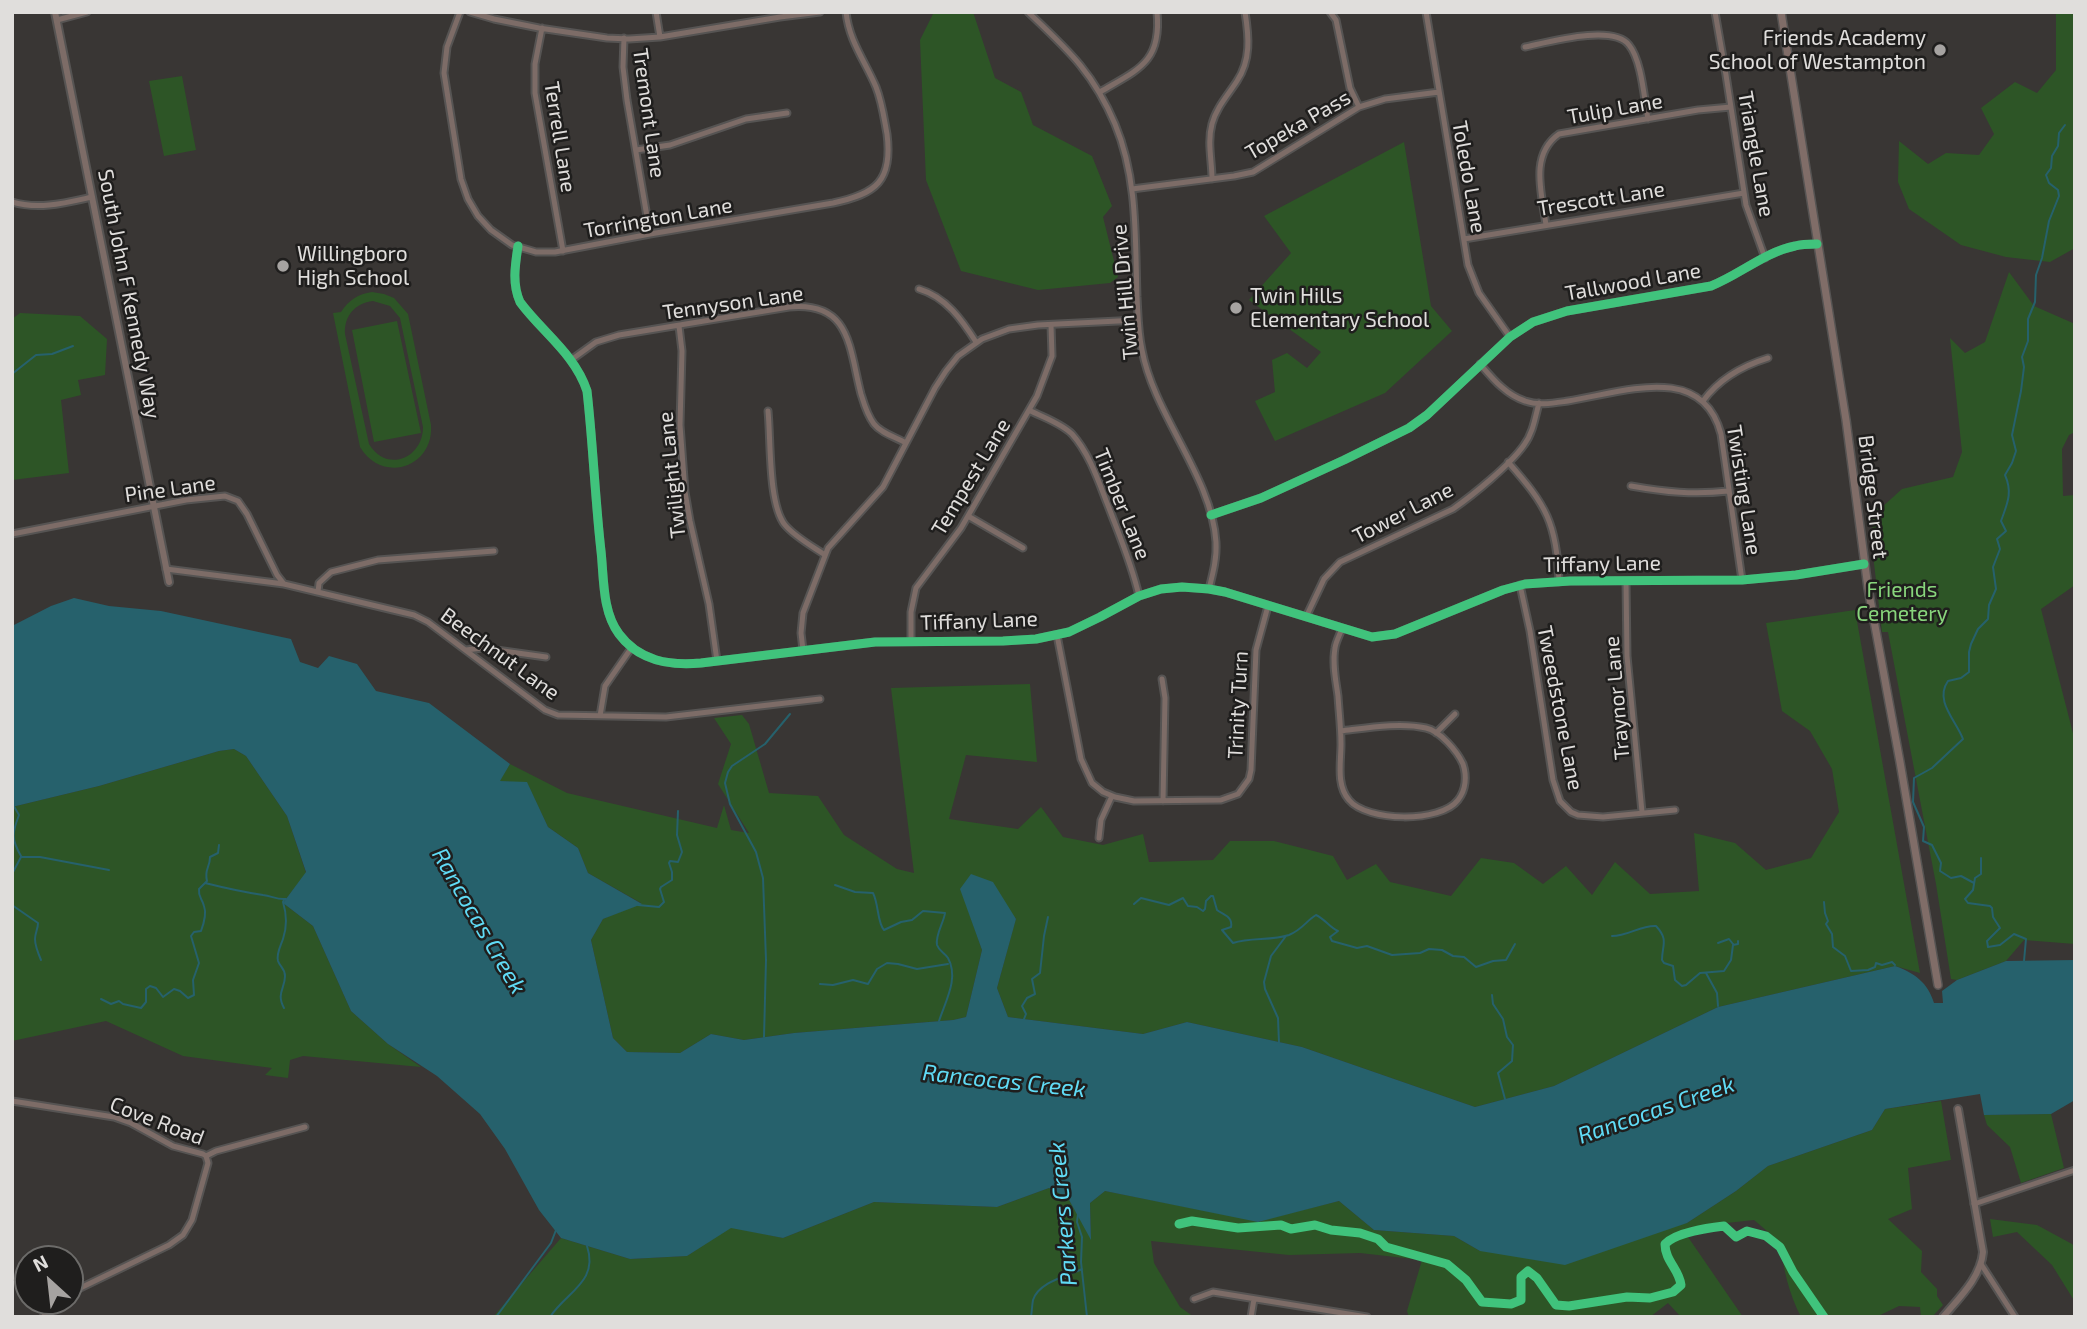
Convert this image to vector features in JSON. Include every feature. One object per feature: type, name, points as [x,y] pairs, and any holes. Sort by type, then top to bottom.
[{"type":"main road","name":"Bridge Street","points":[[1781,12],[1848,433],[1864,564],[1938,985]]},
{"type":"street","name":"South John F Kennedy Way","points":[[55,12],[169,582]]},
{"type":"street","points":[[57,20],[87,12]]},
{"type":"street","name":"Torrington Lane","points":[[460,12],[447,47],[444,73],[461,179],[468,199],[484,224],[505,241],[536,252],[563,251],[851,199],[868,192],[881,181],[889,158],[877,89],[850,35],[846,12]]},
{"type":"street","points":[[470,12],[505,22],[585,35],[624,38],[660,37],[820,12]]},
{"type":"street","points":[[656,12],[660,37]]},
{"type":"street","points":[[744,12],[746,22]]},
{"type":"street","name":"Twin Hill Drive","points":[[1028,12],[1071,52],[1088,74],[1100,92],[1120,137],[1132,189],[1141,348],[1148,374],[1211,514],[1217,551],[1209,589]]},
{"type":"street","points":[[1100,92],[1143,66],[1149,59],[1156,40],[1157,12]]},
{"type":"street","points":[[1212,179],[1212,125],[1246,62],[1249,35],[1245,12]]},
{"type":"street","points":[[1330,12],[1336,20],[1350,88],[1359,107]]},
{"type":"street","name":"Toledo Lane","points":[[1426,12],[1468,265],[1475,284],[1510,337]]},
{"type":"street","name":"Triangle Lane","points":[[1715,12],[1748,214],[1765,258]]},
{"type":"street","name":"Terrell Lane","points":[[542,28],[535,64],[536,93],[563,251]]},
{"type":"street","points":[[1525,47],[1592,35],[1609,34],[1623,39],[1633,51],[1638,66],[1648,119]]},
{"type":"street","name":"Tremont Lane","points":[[624,38],[624,74],[650,234]]},
{"type":"street","name":"Topeka Pass","points":[[1132,189],[1253,172],[1359,107],[1385,99],[1439,92]]},
{"type":"street","name":"Tulip Lane","points":[[1546,225],[1540,186],[1540,164],[1544,150],[1559,134],[1698,110],[1731,107]]},
{"type":"street","points":[[636,150],[670,145],[737,121],[787,113]]},
{"type":"street","name":"Trescott Lane","points":[[1464,239],[1744,193]]},
{"type":"street","points":[[12,202],[43,206],[92,197]]},
{"type":"street","name":"Tallwood Lane","points":[[1211,514],[1261,498],[1399,433],[1427,415],[1510,337],[1533,322],[1555,314],[1711,286],[1731,278],[1765,258],[1796,246],[1817,244]]},
{"type":"street","name":"Tiffany Lane","points":[[518,246],[515,293],[579,370],[587,391],[609,614],[619,634],[632,647],[643,655],[665,663],[689,664],[838,645],[911,641],[1003,641],[1057,635],[1090,622],[1139,596],[1171,587],[1209,589],[1372,637],[1395,634],[1520,585],[1559,582],[1742,580],[1864,564]]},
{"type":"street","points":[[919,289],[939,299],[961,318],[976,342]]},
{"type":"street","name":"Tennyson Lane","points":[[571,360],[602,339],[789,307],[807,306],[824,310],[836,319],[845,334],[864,406],[872,421],[883,431],[906,443]]},
{"type":"street","points":[[803,650],[802,620],[825,555],[832,542],[883,487],[946,371],[958,356],[976,342],[1000,331],[1018,327],[1138,320]]},
{"type":"street","name":"Tempest Lane","points":[[911,641],[911,612],[916,588],[956,536],[1037,396],[1050,362],[1051,325]]},
{"type":"street","name":"Twilight Lane","points":[[679,326],[682,351],[680,425],[685,492],[711,613],[717,661]]},
{"type":"street","points":[[1480,364],[1511,394],[1525,401],[1539,403],[1583,399],[1667,386],[1685,390],[1703,401],[1712,389],[1728,376],[1768,358]]},
{"type":"street","name":"Twisting Lane","points":[[1703,401],[1712,410],[1719,425],[1742,580]]},
{"type":"street","name":"Tower Lane","points":[[1306,617],[1324,579],[1340,562],[1453,509],[1469,498],[1518,452],[1534,424],[1539,403]]},
{"type":"street","name":"Timber Lane","points":[[1029,410],[1071,433],[1083,450],[1126,551],[1139,596]]},
{"type":"street","points":[[768,411],[778,513],[786,527],[825,555]]},
{"type":"street","points":[[1508,462],[1536,495],[1548,516],[1558,554],[1559,582]]},
{"type":"street","points":[[1631,486],[1680,494],[1728,491]]},
{"type":"street","name":"Pine Lane","points":[[12,534],[153,506],[225,496],[237,501],[247,514],[276,575],[284,584]]},
{"type":"street","points":[[968,516],[1023,548]]},
{"type":"street","points":[[318,592],[319,583],[331,572],[378,561],[494,551]]},
{"type":"street","name":"Beechnut Lane","points":[[166,569],[284,584],[414,615],[428,622],[548,712],[564,715],[666,717],[820,699]]},
{"type":"street","name":"Traynor Lane","points":[[1626,581],[1628,656],[1642,812]]},
{"type":"street","name":"Tweedstone Lane","points":[[1520,585],[1556,795],[1565,807],[1578,815],[1603,817],[1675,810]]},
{"type":"street","name":"Trinity Turn","points":[[1112,796],[1134,801],[1221,800],[1238,793],[1249,779],[1251,770],[1256,650],[1268,606]]},
{"type":"street","points":[[1341,731],[1399,726],[1427,728],[1449,745],[1461,761],[1465,774],[1462,794],[1454,804],[1441,811],[1416,816],[1372,813],[1358,808],[1348,799],[1341,782],[1341,731],[1334,656],[1342,628]]},
{"type":"street","points":[[1057,635],[1081,759],[1092,783],[1112,796],[1101,820],[1099,838]]},
{"type":"street","points":[[600,716],[608,681],[632,647]]},
{"type":"street","points":[[466,650],[482,648],[546,657]]},
{"type":"street","points":[[1162,679],[1165,698],[1163,801]]},
{"type":"street","points":[[1436,733],[1455,715]]},
{"type":"street","name":"Cove Road","points":[[12,1101],[114,1117],[131,1123],[173,1146],[206,1156],[207,1168],[192,1220],[183,1235],[169,1245],[84,1286]]},
{"type":"street","points":[[1943,1317],[1959,1299],[1981,1264],[1983,1252],[1958,1109]]},
{"type":"street","points":[[206,1156],[305,1127]]},
{"type":"street","points":[[1974,1204],[2075,1170]]},
{"type":"street","points":[[1981,1264],[2015,1317]]},
{"type":"street","points":[[1194,1299],[1213,1292],[1367,1317]]},
{"type":"street","points":[[1251,1317],[1254,1299]]},
{"type":"green space","points":[[934,12],[973,12],[995,78],[1021,92],[1033,125],[1092,156],[1112,206],[1103,217],[1118,277],[1110,283],[1038,290],[961,271],[926,180],[920,40]]},
{"type":"green space","points":[[2056,12],[2075,12],[2075,248],[2050,262],[2006,257],[1961,245],[1909,209],[1898,182],[1899,141],[1928,164],[1946,153],[1979,155],[1994,134],[1981,108],[2015,82],[2037,93],[2056,70]]},
{"type":"green space","points":[[182,76],[196,150],[164,156],[149,81]]},
{"type":"green space","points":[[1404,142],[1431,306],[1452,331],[1385,393],[1275,441],[1255,401],[1275,392],[1272,360],[1287,353],[1307,368],[1321,352],[1249,300],[1291,253],[1264,216]]},
{"type":"green space","name":"Friends Cemetery","points":[[2009,272],[2034,306],[2075,324],[2075,432],[2069,435],[2062,449],[2063,496],[2075,495],[2075,585],[2041,609],[2075,741],[2075,944],[2024,940],[2006,961],[1957,980],[1951,979],[1936,884],[1888,632],[1882,632],[1870,508],[1881,508],[1902,489],[1953,477],[1962,452],[1950,338],[1965,353],[1985,342]]},
{"type":"green space","points":[[372,292],[394,298],[408,314],[431,425],[430,440],[424,452],[416,461],[393,468],[369,458],[360,447],[333,313],[341,312],[354,298]],"holes":[[[373,301],[390,306],[400,318],[423,427],[417,447],[410,454],[394,460],[376,453],[369,444],[345,334],[349,316],[361,304]]]},
{"type":"green space","points":[[20,313],[80,316],[107,339],[105,375],[78,380],[81,395],[61,400],[69,473],[12,480],[12,319]]},
{"type":"green space","points":[[397,321],[421,433],[374,442],[352,330]]},
{"type":"green space","points":[[1855,610],[1920,973],[1895,966],[1718,1007],[1554,1086],[1475,1107],[1302,1047],[1187,1022],[1143,1034],[1008,1017],[997,988],[1016,918],[961,889],[982,950],[966,1017],[744,1040],[711,1034],[680,1053],[627,1052],[613,1038],[591,940],[603,919],[641,903],[588,873],[578,848],[548,827],[527,783],[499,781],[510,764],[567,793],[717,828],[724,805],[731,830],[749,833],[718,784],[731,744],[714,718],[742,715],[749,724],[769,793],[818,796],[844,835],[897,869],[914,873],[891,688],[1030,684],[1037,762],[966,755],[949,819],[1018,829],[1041,807],[1063,837],[1103,845],[1143,834],[1149,862],[1213,860],[1230,841],[1274,841],[1333,856],[1347,880],[1376,864],[1390,882],[1451,896],[1481,858],[1514,863],[1543,884],[1566,866],[1592,895],[1615,862],[1650,894],[1699,891],[1694,833],[1735,843],[1766,870],[1811,858],[1839,812],[1832,769],[1810,731],[1782,711],[1766,623]]},
{"type":"green space","points":[[234,749],[246,756],[287,816],[306,873],[283,903],[313,926],[351,1011],[388,1044],[421,1067],[303,1056],[290,1060],[288,1078],[265,1075],[272,1068],[183,1056],[106,1021],[12,1041],[12,807]]},
{"type":"green space","points":[[1941,1101],[1951,1160],[1908,1168],[1912,1209],[1888,1219],[1922,1251],[1921,1272],[1937,1289],[1937,1296],[1943,1305],[1932,1317],[1921,1317],[1920,1307],[1899,1306],[1876,1317],[1801,1317],[1787,1281],[1780,1242],[1754,1220],[1690,1227],[1688,1237],[1743,1317],[1681,1317],[1668,1303],[1650,1317],[1409,1317],[1407,1311],[1422,1260],[1360,1253],[1289,1255],[1151,1241],[1154,1263],[1180,1307],[1194,1317],[493,1317],[561,1238],[630,1259],[687,1256],[731,1227],[783,1238],[874,1202],[997,1207],[1049,1188],[1068,1198],[1091,1238],[1090,1203],[1105,1191],[1258,1221],[1339,1201],[1374,1230],[1454,1236],[1480,1251],[1687,1223],[1768,1166],[1872,1130],[1885,1109]]},
{"type":"green space","points":[[2051,1114],[2064,1168],[2021,1183],[2010,1147],[1987,1125],[1984,1115]]},
{"type":"green space","points":[[1990,1219],[2037,1225],[2072,1244],[2075,1247],[2075,1302],[2052,1265],[2017,1232],[1993,1237]]},
{"type":"water","name":"Rancocas Creek","points":[[74,598],[109,606],[161,611],[291,639],[300,662],[318,668],[329,656],[357,664],[376,691],[429,703],[510,764],[500,781],[527,782],[548,827],[578,848],[588,873],[642,904],[603,919],[591,940],[613,1038],[627,1052],[680,1053],[711,1034],[744,1040],[966,1017],[982,950],[960,889],[971,874],[993,882],[1016,919],[997,988],[1008,1017],[1143,1034],[1187,1022],[1302,1047],[1475,1107],[1554,1086],[1718,1007],[1895,966],[1920,980],[1934,1003],[1943,1003],[1942,991],[1957,980],[2006,961],[2075,960],[2075,1100],[2051,1114],[1984,1115],[1980,1094],[1885,1109],[1872,1130],[1768,1166],[1687,1223],[1565,1265],[1480,1251],[1454,1236],[1374,1230],[1339,1201],[1258,1222],[1105,1191],[1090,1203],[1091,1240],[1068,1198],[1049,1188],[997,1207],[874,1202],[783,1238],[731,1228],[687,1256],[630,1259],[561,1238],[539,1210],[505,1149],[480,1114],[437,1076],[388,1044],[351,1011],[313,926],[283,903],[306,872],[287,816],[246,756],[234,749],[219,751],[99,786],[12,807],[12,626],[51,606]]},
{"type":"waterway","points":[[1974,883],[1961,876],[1951,878],[1940,871],[1941,863],[1932,845],[1923,841],[1924,827],[1913,802],[1914,778],[1932,768],[1963,739],[1945,703],[1944,688],[1948,681],[1961,678],[1969,672],[1971,644],[1978,629],[1988,619],[1989,605],[1996,589],[1993,567],[2000,549],[1997,539],[2006,531],[2001,521],[2009,493],[2005,475],[2016,451],[2012,435],[2021,391],[2024,367],[2022,357],[2028,341],[2028,319],[2035,302],[2036,275],[2049,221],[2059,196],[2058,190],[2049,183],[2046,175],[2058,146],[2059,133],[2065,125]]},
{"type":"waterway","points":[[12,374],[36,355],[52,354],[73,346]]},
{"type":"waterway","points":[[764,1037],[766,960],[763,878],[756,852],[730,804],[725,783],[732,766],[765,744],[790,714]]},
{"type":"waterway","points":[[12,803],[19,815],[14,836],[21,856]]},
{"type":"waterway","points":[[638,905],[659,907],[664,902],[660,889],[672,880],[669,863],[678,862],[682,852],[677,835],[678,811]]},
{"type":"waterway","points":[[101,999],[111,1004],[119,1001],[141,1008],[146,1002],[146,989],[150,986],[156,988],[163,997],[174,989],[188,998],[194,995],[193,980],[199,963],[191,936],[194,932],[201,931],[203,925],[205,912],[199,889],[207,881],[210,857],[218,853],[219,845]]},
{"type":"waterway","points":[[21,857],[40,857],[109,870]]},
{"type":"waterway","points":[[12,874],[21,857]]},
{"type":"waterway","points":[[1981,858],[1981,874],[1975,878],[1973,890],[1965,899],[1968,903],[1992,908],[1993,917],[2000,928],[1987,941],[1988,947],[2000,945],[2014,934],[2026,939],[2024,961]]},
{"type":"waterway","points":[[205,883],[286,899]]},
{"type":"waterway","points":[[835,885],[855,892],[873,893],[884,930],[912,920],[923,911],[945,913],[937,945],[948,958],[952,981],[939,1021]]},
{"type":"waterway","points":[[1134,904],[1141,898],[1169,905],[1183,898],[1188,906],[1203,911],[1206,901],[1213,896],[1217,910],[1230,920],[1231,927],[1222,930],[1233,943],[1289,935],[1316,915],[1338,931],[1330,937],[1332,941],[1357,948],[1367,946],[1392,955],[1420,953],[1429,949],[1442,950],[1453,956],[1464,957],[1476,967],[1506,960],[1515,944]]},
{"type":"waterway","points":[[284,900],[286,925],[278,958],[285,973],[281,995],[284,1008]]},
{"type":"waterway","points":[[1824,902],[1828,921],[1826,924],[1832,934],[1833,947],[1845,956],[1851,971],[1868,970],[1875,967],[1876,963],[1882,965],[1892,962],[1895,965]]},
{"type":"waterway","points":[[12,905],[38,923],[35,942],[41,960]]},
{"type":"waterway","points":[[1024,1019],[1026,1014],[1022,1006],[1027,998],[1035,994],[1032,979],[1040,973],[1048,917]]},
{"type":"waterway","points":[[1612,936],[1656,926],[1664,939],[1662,960],[1673,966],[1675,980],[1682,986],[1700,973],[1724,971],[1731,960],[1733,945],[1738,944],[1738,941]]},
{"type":"waterway","points":[[1279,1043],[1278,1018],[1264,982],[1271,956],[1286,936]]},
{"type":"waterway","points":[[1718,943],[1729,939],[1733,944]]},
{"type":"waterway","points":[[820,984],[833,985],[853,980],[868,984],[877,969],[887,963],[917,969],[948,964]]},
{"type":"waterway","points":[[1706,973],[1717,993],[1718,1006]]},
{"type":"waterway","points":[[1492,995],[1493,1004],[1503,1019],[1507,1037],[1513,1045],[1512,1061],[1498,1073],[1505,1099]]},
{"type":"waterway","name":"Parkers Creek","points":[[1078,1214],[1087,1317]]},
{"type":"waterway","points":[[496,1317],[551,1243],[556,1230]]},
{"type":"waterway","points":[[550,1317],[585,1278],[590,1258],[587,1246]]},
{"type":"waterway","points":[[1031,1317],[1033,1300],[1041,1289],[1054,1280],[1082,1269]]},
{"type":"cycle path","points":[[1211,515],[1261,498],[1409,428],[1427,415],[1510,337],[1533,322],[1567,311],[1711,286],[1773,253],[1798,245],[1817,244]]},
{"type":"cycle path","points":[[518,246],[515,282],[520,302],[566,354],[587,391],[609,615],[627,643],[645,656],[656,660],[689,664],[875,642],[1036,639],[1069,632],[1139,596],[1161,589],[1182,587],[1225,592],[1372,637],[1395,634],[1503,590],[1525,584],[1570,581],[1742,580],[1864,564]]},
{"type":"cycle path","points":[[1179,1224],[1192,1221],[1238,1228],[1281,1225],[1291,1229],[1315,1225],[1331,1230],[1360,1233],[1378,1239],[1386,1247],[1447,1264],[1466,1280],[1482,1302],[1511,1304],[1521,1300],[1521,1277],[1528,1271],[1537,1278],[1556,1305],[1569,1306],[1627,1297],[1650,1298],[1673,1292],[1681,1285],[1667,1255],[1665,1244],[1684,1234],[1724,1226],[1736,1237],[1747,1231],[1766,1236],[1780,1247],[1793,1272],[1824,1317]]},
{"type":"place","name":"Friends Academy School of Westampton","points":[[1940,50]]},
{"type":"place","name":"Willingboro High School","points":[[283,266]]},
{"type":"place","name":"Twin Hills Elementary School","points":[[1236,308]]}]
